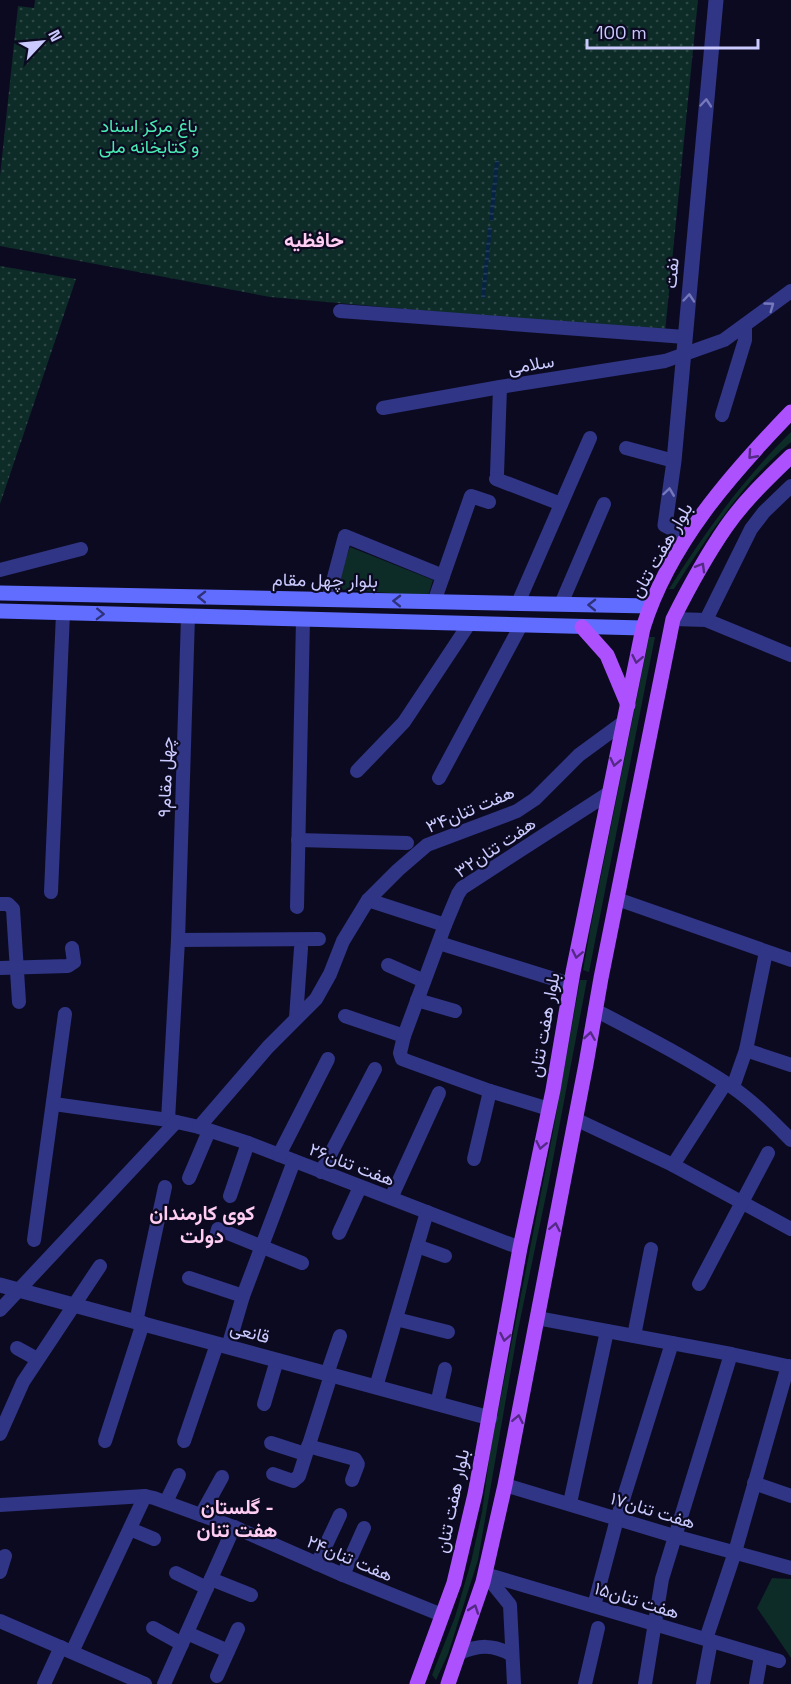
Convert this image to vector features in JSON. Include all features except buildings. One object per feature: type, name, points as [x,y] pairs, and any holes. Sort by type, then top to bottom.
[{"type":"main road","name":"بلوار هفت تنان","points":[[417,1684],[454,1583],[463,1546],[549,1109],[570,984],[643,628],[655,593],[687,536],[728,482],[791,412]]},
{"type":"main road","points":[[448,1684],[485,1574],[505,1485],[594,1010],[673,619],[700,567],[727,525],[767,479],[791,456]]},
{"type":"main road","name":"بلوار چهل مقام","points":[[0,593],[650,606]]},
{"type":"main road","points":[[500,624],[501,603]]},
{"type":"main road","points":[[0,611],[643,628]]},
{"type":"main road","points":[[582,627],[607,655],[628,705]]},
{"type":"street","name":"نفت","points":[[687,536],[665,525],[674,461],[716,0]]},
{"type":"street","name":"سلامی","points":[[383,408],[684,356],[724,340],[791,291]]},
{"type":"street","points":[[340,311],[685,337]]},
{"type":"street","points":[[722,415],[745,340],[745,325]]},
{"type":"street","points":[[500,387],[497,476],[561,504]]},
{"type":"street","points":[[518,603],[590,438]]},
{"type":"street","points":[[626,448],[674,461]]},
{"type":"street","points":[[706,620],[751,529],[791,486]]},
{"type":"street","points":[[434,602],[471,496],[489,502]]},
{"type":"street","points":[[561,604],[604,504]]},
{"type":"street","points":[[328,600],[345,536],[443,576]]},
{"type":"street","points":[[0,570],[81,549]]},
{"type":"street","points":[[51,892],[63,613]]},
{"type":"street","name":"چهل مقام۹","points":[[172,1121],[188,616]]},
{"type":"street","points":[[297,907],[303,619]]},
{"type":"street","points":[[673,619],[706,620],[789,649]]},
{"type":"street","points":[[357,771],[404,722],[469,624]]},
{"type":"street","points":[[439,778],[521,625]]},
{"type":"street","name":"هفت تنان۳۴","points":[[189,1178],[204,1129],[268,1047],[316,999],[330,974],[343,941],[368,900],[427,845],[518,811],[535,799],[579,755],[624,722]]},
{"type":"street","name":"هفت تنان۳۲","points":[[490,1091],[402,1059],[400,1053],[404,1036],[445,925],[458,894],[469,883],[609,793]]},
{"type":"street","points":[[298,840],[407,843]]},
{"type":"street","points":[[617,899],[791,960]]},
{"type":"street","points":[[368,900],[445,925]]},
{"type":"street","points":[[0,904],[8,904],[14,909],[19,1002]]},
{"type":"street","points":[[178,940],[319,939]]},
{"type":"street","points":[[439,943],[570,984]]},
{"type":"street","points":[[0,968],[72,964],[74,962],[72,948]]},
{"type":"street","points":[[296,1018],[301,948]]},
{"type":"street","points":[[673,1165],[729,1085],[746,1050],[766,952]]},
{"type":"street","points":[[388,965],[424,981]]},
{"type":"street","points":[[417,1000],[455,1011]]},
{"type":"street","points":[[594,1010],[683,1056],[729,1085],[765,1114],[791,1140]]},
{"type":"street","points":[[34,1240],[65,1014]]},
{"type":"street","points":[[345,1016],[404,1036]]},
{"type":"street","points":[[746,1050],[791,1065]]},
{"type":"street","points":[[279,1155],[328,1059]]},
{"type":"street","points":[[321,1172],[375,1069]]},
{"type":"street","points":[[474,1159],[490,1091],[549,1109]]},
{"type":"street","points":[[391,1198],[439,1093]]},
{"type":"street","name":"هفت تنان۲۶","points":[[54,1104],[172,1121],[204,1129],[248,1143],[520,1248]]},
{"type":"street","points":[[575,1119],[673,1165],[791,1229]]},
{"type":"street","points":[[0,1310],[172,1121]]},
{"type":"street","points":[[230,1196],[248,1143]]},
{"type":"street","points":[[699,1284],[768,1153]]},
{"type":"street","points":[[184,1441],[243,1296],[294,1161]]},
{"type":"street","points":[[105,1441],[140,1323],[165,1186]]},
{"type":"street","points":[[339,1233],[360,1187]]},
{"type":"street","points":[[376,1387],[427,1212]]},
{"type":"street","points":[[216,1237],[218,1229],[302,1263]]},
{"type":"street","points":[[417,1246],[445,1256]]},
{"type":"street","points":[[634,1336],[651,1249]]},
{"type":"street","points":[[0,1434],[23,1382],[100,1266]]},
{"type":"street","points":[[189,1278],[243,1296]]},
{"type":"street","name":"قانعی","points":[[0,1285],[490,1418]]},
{"type":"street","points":[[537,1318],[732,1354],[789,1367],[720,1596],[708,1640],[702,1684]]},
{"type":"street","points":[[396,1319],[448,1332]]},
{"type":"street","points":[[570,1503],[607,1331]]},
{"type":"street","points":[[273,1474],[294,1481],[299,1476],[340,1336]]},
{"type":"street","points":[[594,1606],[617,1519],[672,1343]]},
{"type":"street","points":[[17,1348],[37,1359]]},
{"type":"street","points":[[645,1682],[662,1579],[732,1354]]},
{"type":"street","points":[[264,1404],[277,1360]]},
{"type":"street","points":[[437,1404],[445,1369]]},
{"type":"street","points":[[0,1398],[13,1404]]},
{"type":"street","points":[[271,1443],[355,1459],[358,1464],[352,1480]]},
{"type":"street","points":[[166,1503],[179,1474]]},
{"type":"street","points":[[201,1515],[222,1478]]},
{"type":"street","points":[[754,1483],[791,1496]]},
{"type":"street","name":"هفت تنان۱۷","points":[[505,1485],[674,1536],[791,1568]]},
{"type":"street","points":[[44,1684],[67,1650],[145,1496]]},
{"type":"street","name":"هفت تنان۲۴","points":[[0,1505],[145,1496],[234,1527],[441,1615]]},
{"type":"street","points":[[317,1564],[340,1515]]},
{"type":"street","points":[[164,1684],[234,1527]]},
{"type":"street","points":[[343,1575],[364,1528]]},
{"type":"street","points":[[130,1529],[154,1539]]},
{"type":"street","points":[[0,1572],[5,1556]]},
{"type":"street","points":[[176,1573],[251,1595]]},
{"type":"street","points":[[485,1574],[510,1605],[514,1684]]},
{"type":"street","name":"هفت تنان۱۵","points":[[485,1574],[779,1661]]},
{"type":"street","points":[[0,1621],[145,1684]]},
{"type":"street","points":[[153,1628],[228,1651]]},
{"type":"street","points":[[585,1684],[598,1628]]},
{"type":"street","points":[[217,1676],[238,1629]]},
{"type":"street","points":[[459,1653],[474,1647],[489,1645],[501,1648],[512,1655]]},
{"type":"street","points":[[756,1684],[761,1656]]},
{"type":"green space","name":"باغ مرکز اسناد و کتابخانه ملی","points":[[35,0],[698,0],[665,332],[270,297],[0,246],[0,176],[18,6],[34,8]]},
{"type":"green space","points":[[0,266],[76,279],[0,504]]},
{"type":"green space","points":[[791,432],[791,442],[742,492],[713,530],[674,589],[669,589],[696,547],[726,507],[757,468]]},
{"type":"green space","points":[[350,547],[433,580],[428,596],[335,589]]},
{"type":"green space","points":[[649,637],[655,637],[589,972],[583,970],[591,925]]},
{"type":"green space","points":[[580,980],[587,980],[517,1335],[478,1560],[448,1654],[436,1680],[432,1675],[455,1617],[482,1512],[490,1452],[552,1137]]},
{"type":"green space","points":[[772,1578],[791,1579],[791,1658],[757,1608]]},
{"type":"water","points":[[495,161],[499,161],[493,221],[489,220]]},
{"type":"water","points":[[488,227],[492,227],[485,298],[481,298]]},
{"type":"district","name":"حافظیه","points":[[314,240]]},
{"type":"district","name":"کوی کارمندان دولت","points":[[202,1224]]},
{"type":"district","name":"گلستان - هفت تنان","points":[[237,1518]]}]
